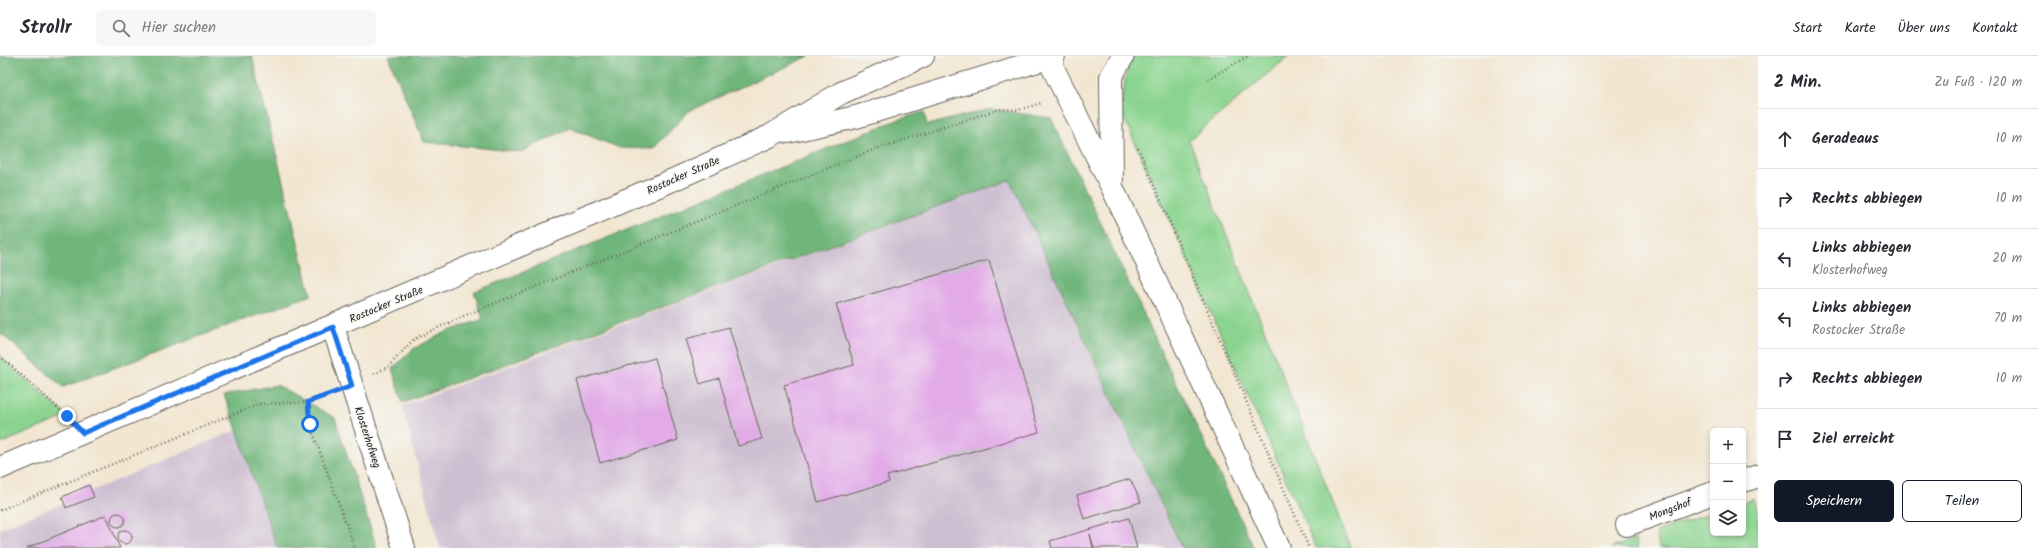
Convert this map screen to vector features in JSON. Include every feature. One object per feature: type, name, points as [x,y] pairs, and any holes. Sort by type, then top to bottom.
[{"type":"street","name":"Rostocker Straße","points":[[0,468],[333,327],[675,179],[770,136],[841,93],[923,56]]},
{"type":"street","points":[[1112,187],[1111,77],[1123,56]]},
{"type":"street","name":"Rostocker Straße","points":[[770,136],[856,117],[1050,57]]},
{"type":"street","points":[[1050,57],[1112,187],[1279,548]]},
{"type":"street","name":"Klosterhofweg","points":[[333,327],[404,548]]},
{"type":"street","points":[[1746,480],[1758,476]]},
{"type":"street","name":"Mongshof","points":[[1627,525],[1710,494]]},
{"type":"path","points":[[1208,79],[1248,56]]},
{"type":"path","points":[[0,510],[259,404],[308,402],[352,386],[388,367],[414,339],[466,315],[874,150],[1000,109],[1018,110],[1037,105]]},
{"type":"path","points":[[1137,146],[1309,548]]},
{"type":"path","points":[[0,356],[83,433]]},
{"type":"path","points":[[308,402],[310,424],[355,548]]},
{"type":"shaded area","points":[[1010,180],[1182,548],[440,548],[402,406]]},
{"type":"shaded area","points":[[237,430],[277,548],[0,548],[0,529]]},
{"type":"green space","points":[[0,56],[252,56],[311,295],[63,387],[0,333]]},
{"type":"green space","points":[[388,56],[809,56],[689,111],[653,149],[620,148],[570,128],[521,152],[424,142]]},
{"type":"green space","points":[[1133,56],[1289,56],[1189,140],[1351,548],[1316,548],[1120,109],[1128,65]]},
{"type":"green space","points":[[990,109],[1051,118],[1254,548],[1182,548],[1010,180],[403,402],[392,369],[413,349],[444,333],[483,319],[474,292],[897,120],[924,112],[927,125]]},
{"type":"green space","points":[[0,356],[67,416],[0,444]]},
{"type":"green space","points":[[277,385],[335,418],[377,548],[277,548],[224,395]]},
{"type":"green space","points":[[1753,498],[1758,513],[1758,548],[1659,548],[1656,532],[1710,513],[1710,536],[1746,536],[1746,501]]},
{"type":"green space","points":[[1635,539],[1637,548],[1611,548]]},
{"type":"building","points":[[989,260],[1039,432],[887,476],[889,482],[818,502],[784,385],[854,365],[836,304]]},
{"type":"building","points":[[729,327],[762,439],[738,446],[719,378],[700,384],[686,339]]},
{"type":"building","points":[[655,358],[678,440],[600,463],[577,380]]},
{"type":"building","points":[[1130,479],[1141,502],[1084,519],[1077,495]]},
{"type":"building","points":[[89,485],[94,497],[66,508],[62,497]]},
{"type":"building","points":[[115,513],[121,513],[125,517],[125,523],[121,527],[115,527],[111,523],[111,517]]},
{"type":"building","points":[[106,515],[120,548],[27,548]]},
{"type":"building","points":[[1129,518],[1137,548],[1094,548],[1090,534],[1093,548],[1052,548],[1050,541]]},
{"type":"building","points":[[122,530],[128,530],[132,534],[132,540],[128,544],[122,544],[118,540],[118,534]]},
{"type":"route","points":[[67,416],[83,433],[333,327],[352,386],[308,402],[310,424]]}]
